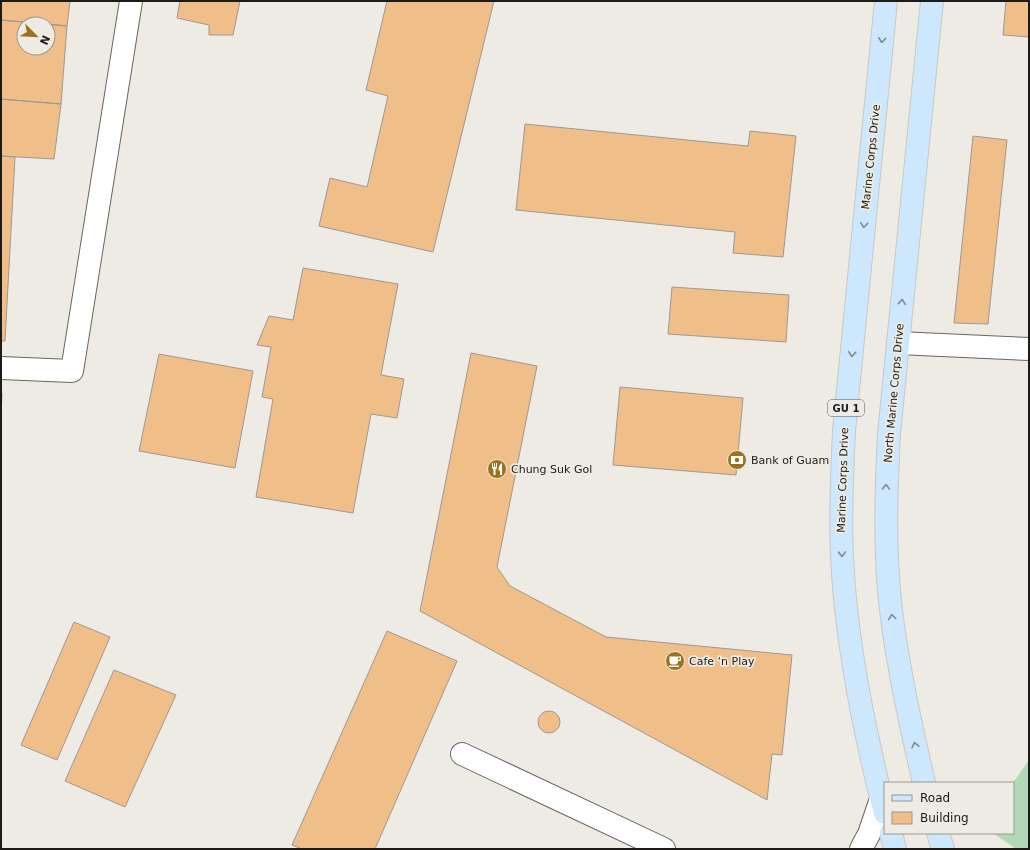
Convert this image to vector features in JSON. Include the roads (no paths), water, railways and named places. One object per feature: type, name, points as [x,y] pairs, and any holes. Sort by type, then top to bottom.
[{"type":"main road","name":"Marine Corps Drive","points":[[883,806],[867,739],[855,676],[846,614],[842,555],[842,491],[844,431],[886,1]]},
{"type":"main road","name":"North Marine Corps Drive","points":[[924,782],[911,729],[891,609],[887,553],[886,492],[889,434],[932,1]]},
{"type":"main road","points":[[891,834],[895,849]]},
{"type":"main road","points":[[938,834],[943,849]]},
{"type":"street","points":[[1,368],[72,371],[131,1]]},
{"type":"street","points":[[898,343],[1029,349]]},
{"type":"street","points":[[462,754],[664,849]]},
{"type":"street","points":[[860,849],[883,806]]},
{"type":"place","name":"Bank of Guam","points":[[737,460]]},
{"type":"place","name":"Chung Suk Gol","points":[[497,469]]},
{"type":"place","name":"Cafe ‘n Play","points":[[675,661]]}]
